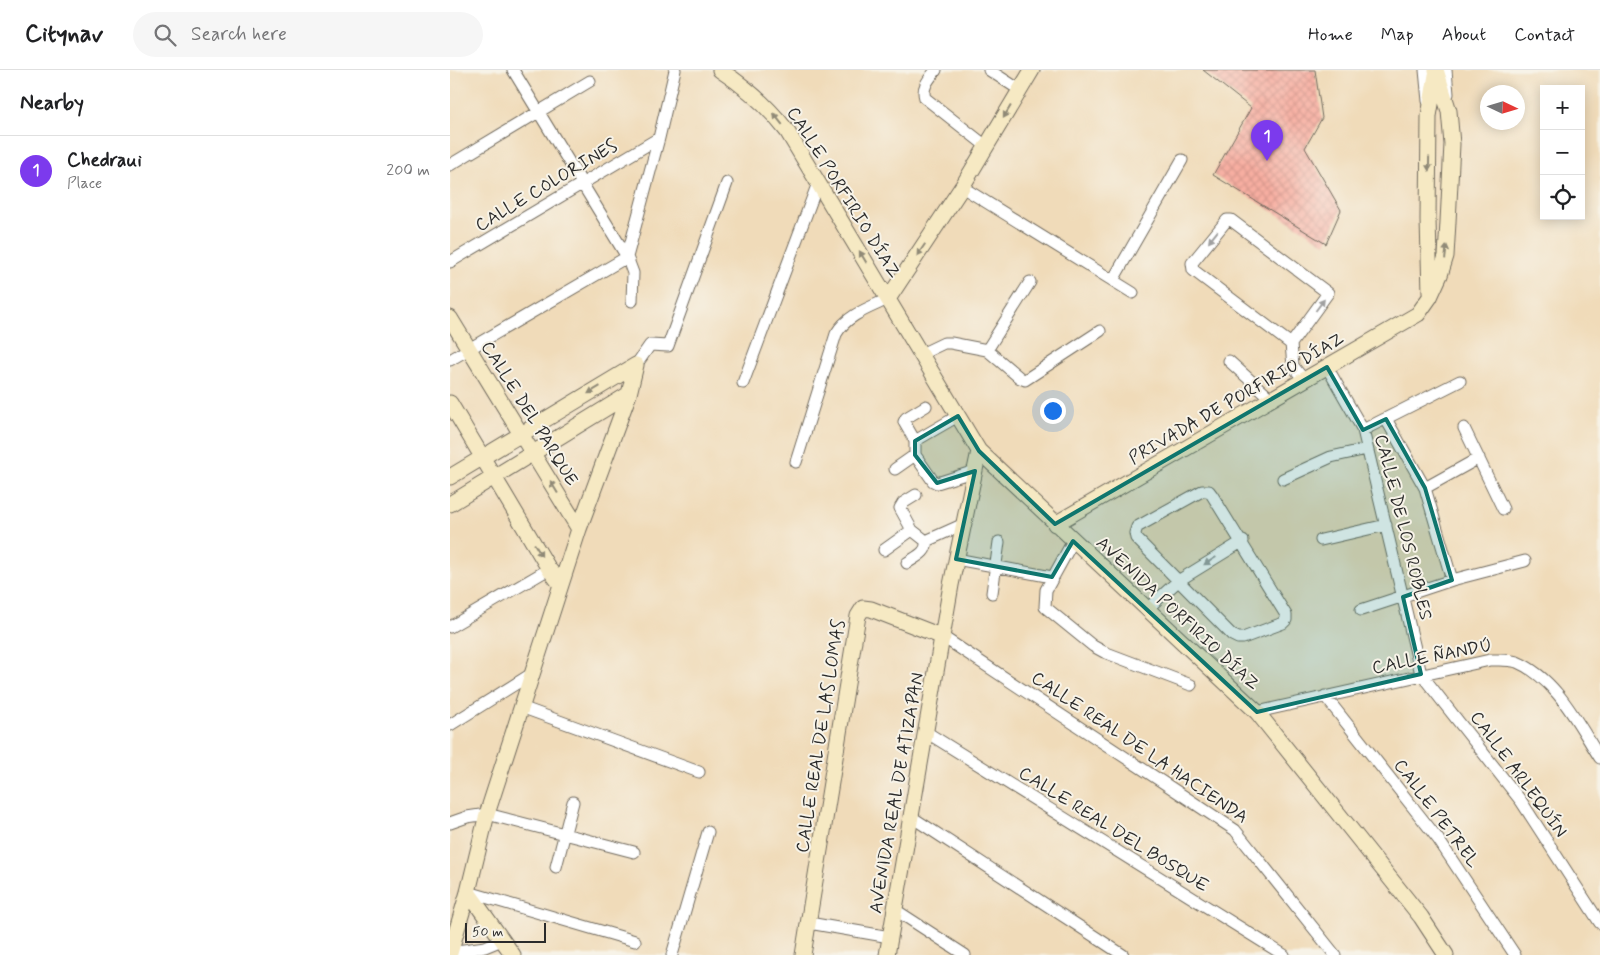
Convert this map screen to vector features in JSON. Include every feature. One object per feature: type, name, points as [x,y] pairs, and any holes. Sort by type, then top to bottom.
[{"type":"street","points":[[513,70],[627,256],[633,273],[632,301]]},
{"type":"street","points":[[450,360],[627,256],[675,70]]},
{"type":"street","name":"CALLE PORFIRIO DÍAZ","points":[[720,70],[755,95],[774,114],[787,131],[888,299]]},
{"type":"street","points":[[936,70],[923,92],[925,98],[986,146]]},
{"type":"street","points":[[989,70],[1020,90]]},
{"type":"street","points":[[1436,71],[1438,93],[1449,111]]},
{"type":"street","points":[[1430,297],[1428,220],[1429,116],[1436,71]]},
{"type":"street","name":"PRIVADA DE PORFIRIO DÍAZ","points":[[1055,524],[1418,314],[1430,297],[1446,256],[1452,144],[1449,111],[1436,71]]},
{"type":"street","points":[[796,462],[838,330],[848,319],[888,299],[962,187],[1020,90],[1027,72]]},
{"type":"street","points":[[450,165],[590,81]]},
{"type":"street","points":[[1429,116],[1438,93]]},
{"type":"street","name":"CALLE COLORINES","points":[[450,262],[659,138]]},
{"type":"street","points":[[1112,280],[1182,160]]},
{"type":"street","points":[[743,383],[818,183]]},
{"type":"street","points":[[502,940],[485,947],[450,952],[468,892],[487,814],[579,529],[629,394],[636,365],[650,345],[668,346],[727,184]]},
{"type":"street","points":[[962,187],[1133,293]]},
{"type":"street","points":[[1291,344],[1193,270],[1192,263],[1227,220],[1231,220],[1328,293],[1291,344],[1293,366],[1304,380]]},
{"type":"street","points":[[1428,220],[1433,227],[1438,228],[1443,228],[1448,222]]},
{"type":"street","points":[[987,350],[1030,282]]},
{"type":"street","name":"AVENIDA PORFIRIO DÍAZ","points":[[888,299],[979,451],[1146,610],[1257,712],[1421,918],[1446,955]]},
{"type":"street","name":"CALLE DEL PARQUE","points":[[450,318],[579,529]]},
{"type":"street","points":[[921,354],[944,343],[987,350],[1020,378],[1025,380],[1100,331]]},
{"type":"street","points":[[1229,361],[1271,399]]},
{"type":"street","points":[[450,477],[636,365]]},
{"type":"street","name":"CALLE DE LOS ROBLES","points":[[1327,367],[1363,430],[1421,674]]},
{"type":"street","points":[[1363,430],[1460,381]]},
{"type":"street","points":[[450,504],[629,394]]},
{"type":"street","points":[[450,403],[549,569],[561,585]]},
{"type":"street","points":[[926,406],[906,418],[904,422],[915,441],[915,455],[933,481],[937,483],[975,471],[979,451]]},
{"type":"street","points":[[915,441],[958,416]]},
{"type":"street","points":[[1386,419],[1424,488],[1452,580]]},
{"type":"street","points":[[1464,428],[1503,508]]},
{"type":"street","points":[[1282,479],[1331,457],[1368,448]]},
{"type":"street","points":[[895,469],[915,455]]},
{"type":"street","points":[[1424,488],[1479,458]]},
{"type":"street","name":"AVENIDA REAL DE ATIZAPAN","points":[[887,955],[956,559],[975,471]]},
{"type":"street","points":[[1202,491],[1209,491],[1242,541],[1286,615],[1286,620],[1283,623],[1243,638],[1238,638],[1232,635],[1178,581],[1136,538],[1135,532],[1137,527],[1202,491]]},
{"type":"street","points":[[916,495],[903,503],[900,508],[912,530],[926,541]]},
{"type":"street","points":[[926,541],[964,524]]},
{"type":"street","points":[[1321,540],[1386,525]]},
{"type":"street","points":[[884,550],[912,530]]},
{"type":"street","points":[[906,563],[925,551],[926,541]]},
{"type":"street","points":[[1073,541],[1046,590],[1045,607],[1093,646],[1104,652],[1190,685]]},
{"type":"street","points":[[1146,610],[1178,581],[1242,541]]},
{"type":"street","points":[[992,593],[1000,542]]},
{"type":"street","points":[[956,559],[1052,577]]},
{"type":"street","points":[[1361,610],[1452,580],[1525,561]]},
{"type":"street","points":[[450,627],[549,569]]},
{"type":"street","name":"CALLE REAL DE LAS LOMAS","points":[[803,955],[858,616],[863,608],[871,608],[943,637]]},
{"type":"street","name":"CALLE REAL DE LA HACIENDA","points":[[943,637],[1235,830],[1335,955]]},
{"type":"street","name":"CALLE ÑANDÚ","points":[[1257,712],[1490,660],[1515,661],[1533,670],[1549,684],[1562,700],[1600,758]]},
{"type":"street","points":[[450,725],[533,673]]},
{"type":"street","name":"CALLE ARLEQUÍN","points":[[1421,674],[1521,800],[1600,923]]},
{"type":"street","name":"CALLE PETREL","points":[[1325,696],[1438,840],[1515,955]]},
{"type":"street","points":[[521,707],[699,772]]},
{"type":"street","name":"CALLE REAL DEL BOSQUE","points":[[926,732],[1284,955]]},
{"type":"street","points":[[556,867],[573,802]]},
{"type":"street","points":[[450,823],[467,817],[487,814],[634,852]]},
{"type":"street","points":[[910,816],[1123,955]]},
{"type":"street","points":[[672,955],[708,832]]},
{"type":"street","points":[[468,892],[513,955]]},
{"type":"street","points":[[468,892],[635,941]]},
{"type":"street","points":[[894,909],[964,955]]},
{"type":"street","points":[[809,924],[890,937]]},
{"type":"highlighted area","points":[[1327,367],[1363,430],[1386,419],[1425,488],[1452,580],[1403,597],[1421,674],[1257,712],[1073,541],[1052,577],[956,559],[975,471],[937,483],[915,455],[915,441],[958,416],[979,451],[1055,524]]},
{"type":"building","points":[[1203,70],[1315,70],[1322,118],[1305,148],[1341,210],[1326,244],[1213,175],[1251,108]]},
{"type":"place","name":"Chedraui","points":[[1267,161]]}]
